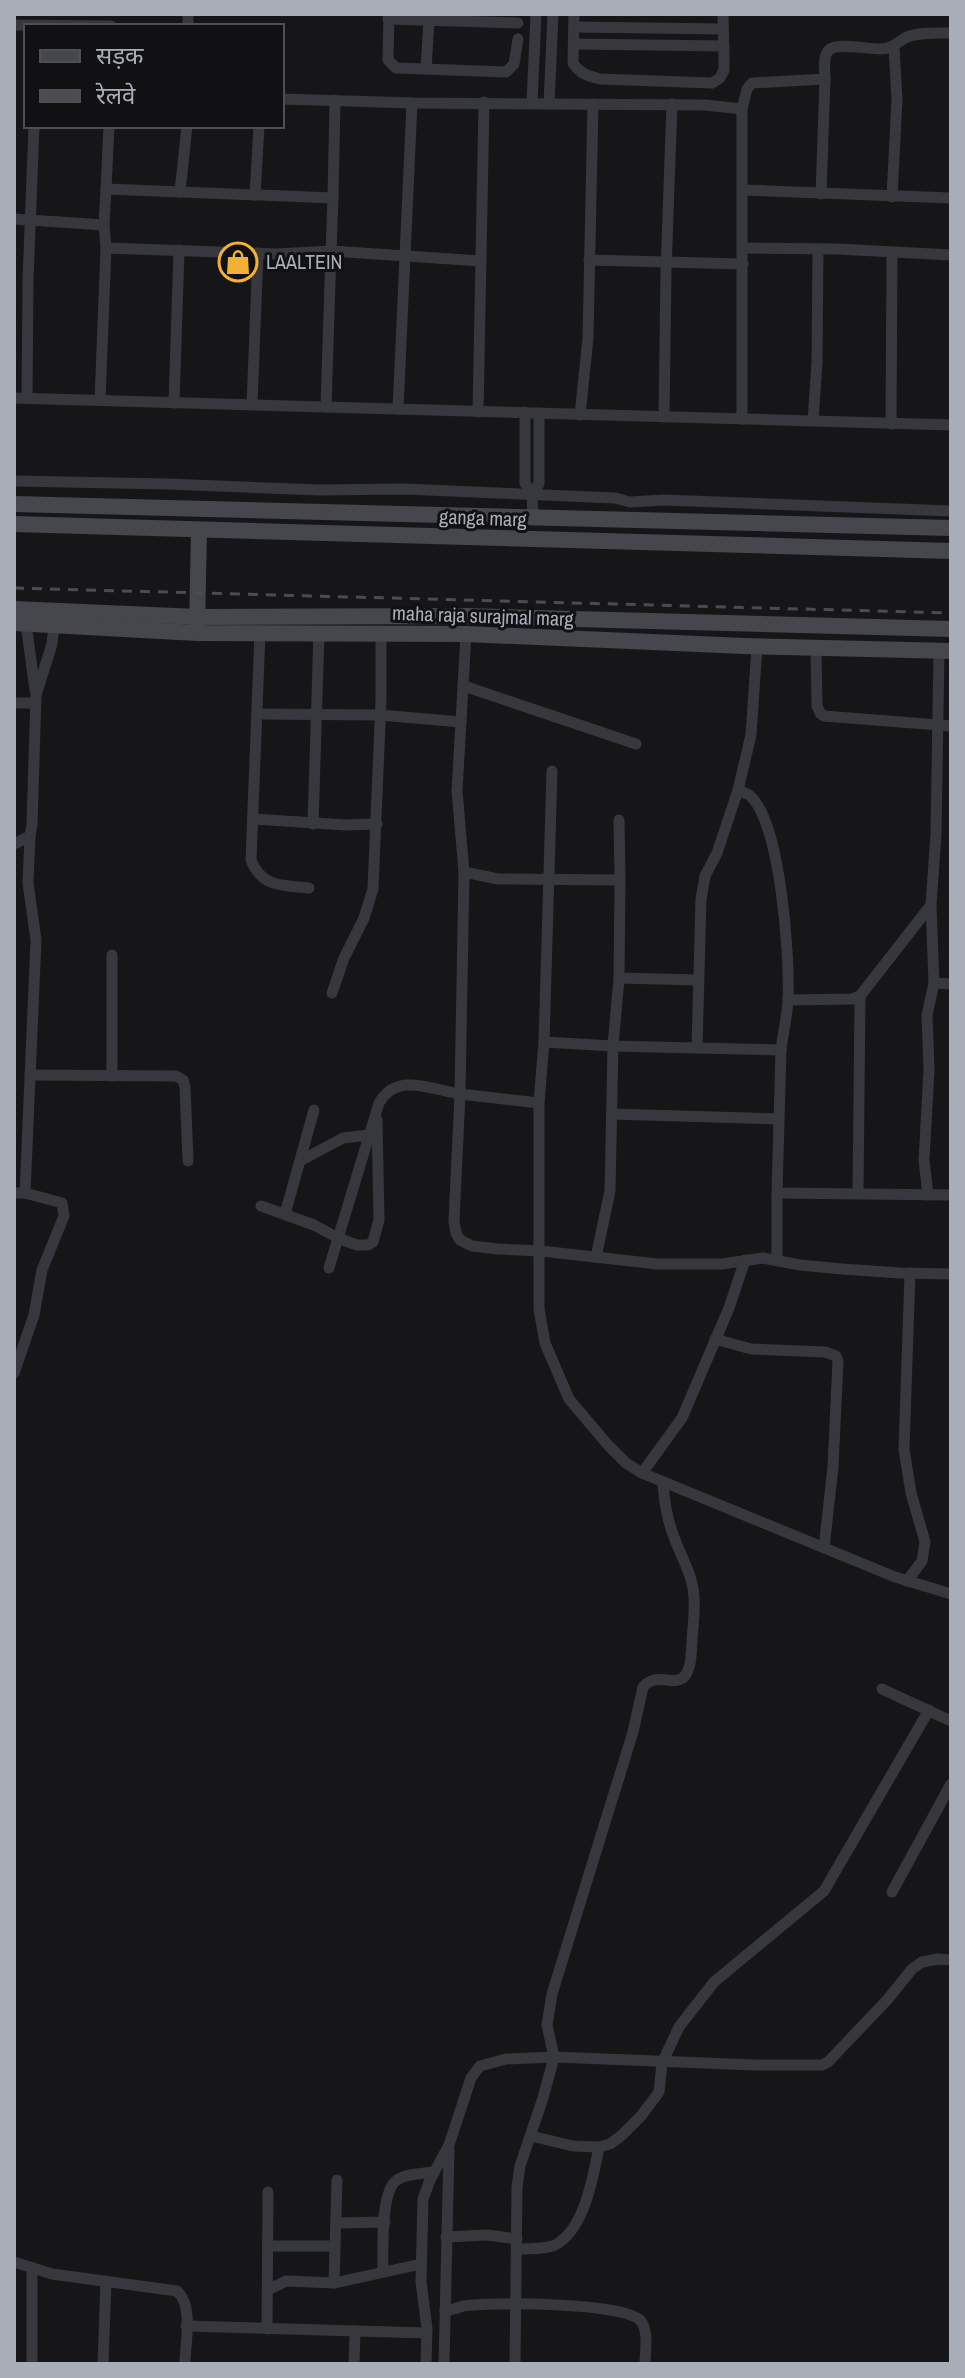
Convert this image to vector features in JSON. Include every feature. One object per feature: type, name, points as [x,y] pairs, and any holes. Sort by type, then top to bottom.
[{"type":"street","points":[[532,103],[536,14]]},
{"type":"street","points":[[549,104],[553,14]]},
{"type":"street","points":[[723,14],[724,70],[720,78],[712,83],[600,79],[586,76],[573,63],[574,20],[723,29]]},
{"type":"street","points":[[388,17],[518,19],[514,64],[506,72],[396,68],[388,60],[388,17]]},
{"type":"street","points":[[426,69],[429,20]]},
{"type":"street","points":[[14,25],[36,22],[74,24]]},
{"type":"street","points":[[821,194],[826,53],[831,48],[894,47],[904,38],[915,35],[951,33]]},
{"type":"street","points":[[518,39],[535,40]]},
{"type":"street","points":[[574,44],[724,46]]},
{"type":"street","points":[[892,197],[897,99],[894,47]]},
{"type":"street","points":[[742,419],[742,109],[747,89],[752,83],[825,79]]},
{"type":"street","points":[[284,99],[672,104],[742,109]]},
{"type":"street","points":[[326,407],[335,100]]},
{"type":"street","points":[[478,412],[484,102]]},
{"type":"street","points":[[398,409],[412,103]]},
{"type":"street","points":[[580,415],[588,338],[593,104]]},
{"type":"street","points":[[664,417],[672,104]]},
{"type":"street","points":[[34,128],[20,398],[951,425]]},
{"type":"street","points":[[100,400],[109,128]]},
{"type":"street","points":[[180,192],[187,128]]},
{"type":"street","points":[[255,195],[259,128]]},
{"type":"street","points":[[106,189],[333,198]]},
{"type":"street","points":[[743,190],[951,198]]},
{"type":"street","points":[[14,219],[104,225]]},
{"type":"street","points":[[106,248],[258,253],[331,251],[481,261]]},
{"type":"street","points":[[743,248],[951,255]]},
{"type":"street","points":[[813,421],[818,249]]},
{"type":"street","points":[[174,403],[179,250]]},
{"type":"street","points":[[891,424],[892,252]]},
{"type":"street","points":[[252,405],[258,253]]},
{"type":"street","points":[[589,260],[743,264]]},
{"type":"street","points":[[525,412],[525,483],[532,494],[533,516]]},
{"type":"street","points":[[532,494],[539,484],[539,413]]},
{"type":"street","points":[[14,481],[532,494],[615,498],[630,502],[664,500],[951,511]]},
{"type":"street","name":"ganga marg","points":[[14,504],[951,528]]},
{"type":"street","name":"ganga marg","points":[[14,524],[951,551]]},
{"type":"street","points":[[197,625],[199,530]]},
{"type":"street","name":"maha raja surajmal marg","points":[[14,609],[260,633],[466,634],[945,651]]},
{"type":"street","points":[[465,616],[457,791],[464,872],[454,1221],[460,1240],[472,1246],[657,1264],[722,1264],[763,1258],[800,1265],[951,1274]]},
{"type":"street","name":"maha raja surajmal marg","points":[[20,624],[197,625],[465,616],[945,629]]},
{"type":"street","points":[[697,1048],[701,899],[705,876],[717,853],[738,790],[751,735],[756,623]]},
{"type":"street","points":[[14,1373],[31,1326],[42,1270],[65,1208],[55,1200],[19,1193],[30,1075],[36,940],[28,883],[36,699],[20,624]]},
{"type":"street","points":[[36,699],[52,644],[54,625]]},
{"type":"street","points":[[928,1195],[924,1160],[929,1070],[927,1028],[934,983],[931,905],[945,725],[945,629]]},
{"type":"street","points":[[260,633],[251,860],[264,880],[309,888]]},
{"type":"street","points":[[313,824],[319,633]]},
{"type":"street","points":[[332,993],[373,889],[381,633]]},
{"type":"street","points":[[816,648],[817,706],[824,716],[945,725]]},
{"type":"street","points":[[464,686],[636,744]]},
{"type":"street","points":[[14,703],[36,699]]},
{"type":"street","points":[[257,714],[380,715],[461,722]]},
{"type":"street","points":[[552,771],[544,1042],[539,1103],[539,1309],[545,1343],[569,1399],[608,1445],[626,1463],[642,1473],[907,1581],[951,1594]]},
{"type":"street","points":[[738,790],[750,796],[769,831],[784,902],[788,1000],[781,1050],[777,1260]]},
{"type":"street","points":[[253,819],[313,824],[377,824]]},
{"type":"street","points":[[596,1257],[610,1191],[613,1046],[619,978],[619,820]]},
{"type":"street","points":[[14,844],[30,836]]},
{"type":"street","points":[[464,872],[498,879],[620,880]]},
{"type":"street","points":[[788,1000],[852,999],[860,996],[931,905]]},
{"type":"street","points":[[112,955],[112,1076]]},
{"type":"street","points":[[619,978],[698,980]]},
{"type":"street","points":[[934,983],[951,984]]},
{"type":"street","points":[[858,1193],[860,996]]},
{"type":"street","points":[[544,1042],[781,1050]]},
{"type":"street","points":[[30,1075],[168,1074],[183,1080],[188,1161]]},
{"type":"street","points":[[329,1268],[376,1111],[384,1094],[392,1087],[403,1084],[539,1103]]},
{"type":"street","points":[[285,1214],[314,1110]]},
{"type":"street","points":[[261,1206],[357,1245],[373,1242],[379,1220],[376,1111]]},
{"type":"street","points":[[612,1114],[779,1119]]},
{"type":"street","points":[[300,1161],[343,1138],[369,1135]]},
{"type":"street","points":[[777,1193],[951,1195]]},
{"type":"street","points":[[642,1473],[682,1418],[729,1308],[745,1260]]},
{"type":"street","points":[[907,1581],[922,1561],[925,1542],[911,1493],[904,1449],[910,1273]]},
{"type":"street","points":[[715,1339],[751,1349],[825,1352],[836,1356],[835,1434],[824,1548]]},
{"type":"street","points":[[515,2364],[520,2166],[554,2057],[547,2025],[552,1994],[633,1732],[643,1687],[655,1679],[678,1680],[685,1676],[689,1667],[694,1596],[689,1572],[673,1536],[663,1482]]},
{"type":"street","points":[[882,1689],[951,1721]]},
{"type":"street","points":[[531,2136],[573,2146],[599,2147],[610,2144],[656,2099],[662,2063],[679,2027],[714,1982],[824,1891],[929,1710]]},
{"type":"street","points":[[892,1892],[951,1784]]},
{"type":"street","points":[[426,2364],[421,2282],[423,2199],[433,2172],[449,2145],[471,2078],[480,2066],[506,2059],[554,2057],[662,2063],[822,2065],[888,1999],[912,1969],[922,1962],[951,1960]]},
{"type":"street","points":[[444,2364],[449,2145]]},
{"type":"street","points":[[446,2237],[487,2235],[517,2244],[550,2247],[567,2235],[584,2208],[599,2147]]},
{"type":"street","points":[[383,2271],[387,2193],[394,2181],[401,2177],[433,2172]]},
{"type":"street","points":[[334,2283],[337,2180]]},
{"type":"street","points":[[267,2329],[268,2192]]},
{"type":"street","points":[[336,2223],[385,2222]]},
{"type":"street","points":[[268,2246],[335,2246]]},
{"type":"street","points":[[14,2262],[52,2274],[177,2291],[187,2307],[185,2364]]},
{"type":"street","points":[[268,2290],[286,2281],[334,2283],[421,2264]]},
{"type":"street","points":[[32,2268],[32,2364]]},
{"type":"street","points":[[103,2364],[106,2281]]},
{"type":"street","points":[[445,2311],[476,2305],[570,2305],[632,2315],[641,2322],[645,2332],[645,2364]]},
{"type":"street","points":[[186,2326],[355,2331],[445,2328]]},
{"type":"street","points":[[354,2364],[355,2331]]},
{"type":"railway","points":[[14,588],[951,613]]},
{"type":"place","name":"LAALTEIN","points":[[238,262]]}]
